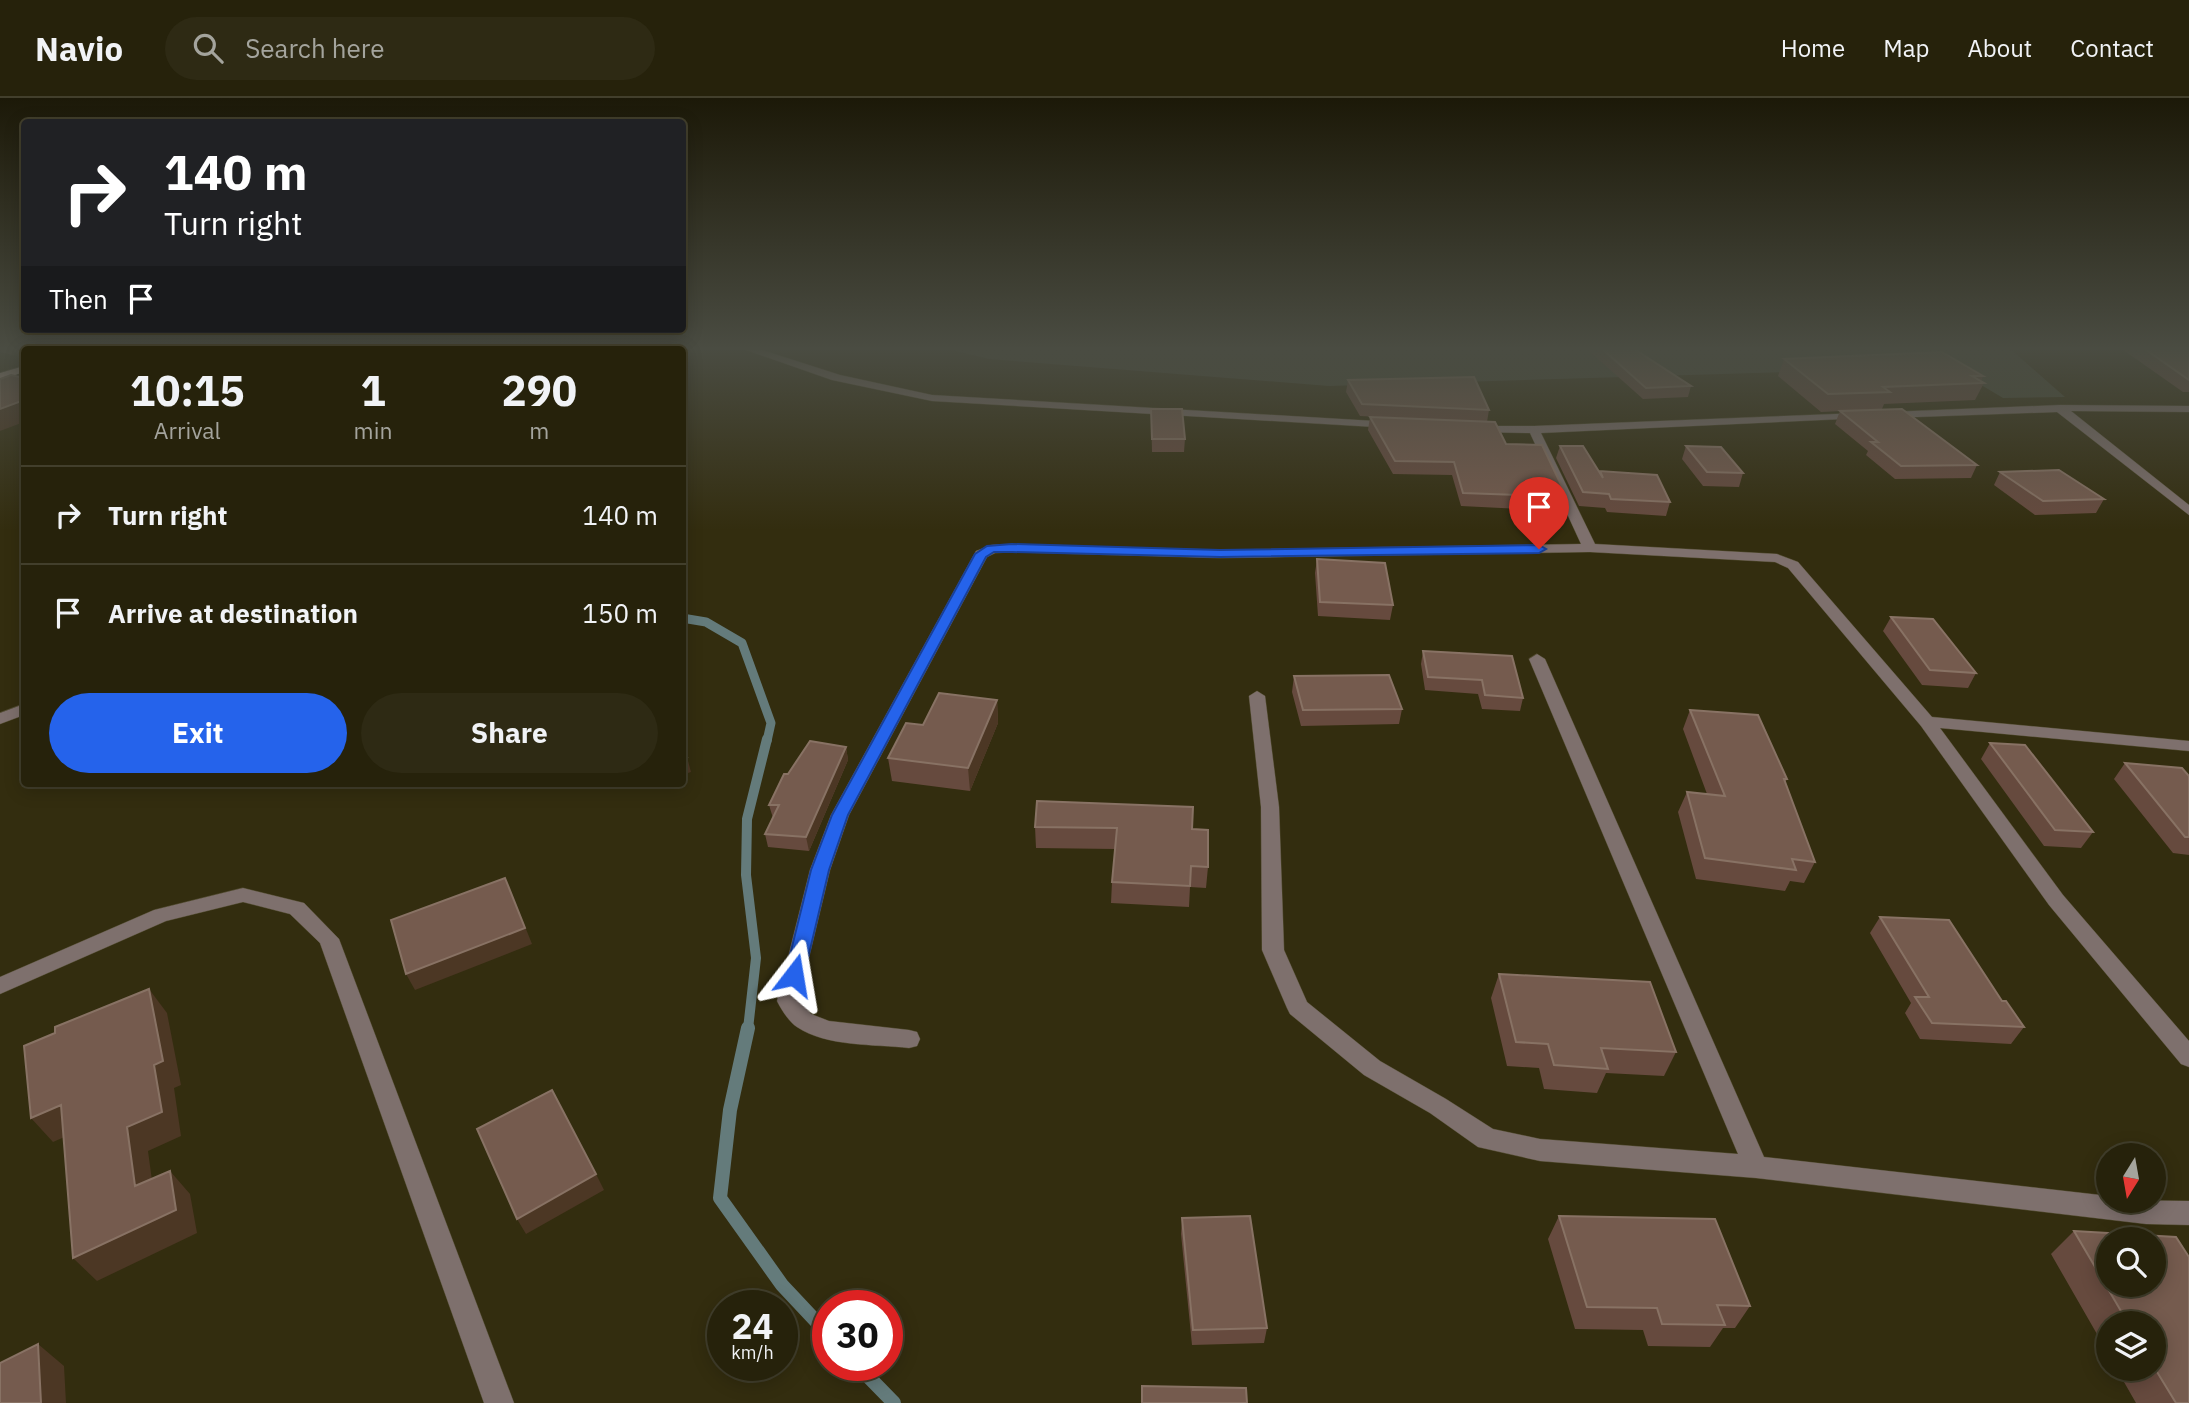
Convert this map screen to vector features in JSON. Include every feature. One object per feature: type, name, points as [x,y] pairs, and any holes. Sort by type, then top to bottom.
[{"type":"street","points":[[1104,408],[1401,425]]},
{"type":"street","points":[[2060,408],[2189,511]]},
{"type":"street","points":[[1468,428],[1534,430],[2060,408],[2189,409]]},
{"type":"street","points":[[1534,430],[1590,548]]},
{"type":"street","points":[[909,1039],[827,1030],[803,1020],[788,1001],[820,870],[840,815],[981,554],[992,549],[1012,548],[1220,554],[1590,548],[1777,558],[1787,561],[1927,722],[2056,900],[2187,1053]]},
{"type":"street","points":[[1537,659],[1756,1167]]},
{"type":"street","points":[[1257,696],[1270,807],[1273,950],[1298,1009],[1372,1068],[1487,1139],[1540,1150],[1756,1167],[2146,1212],[2189,1213]]},
{"type":"street","points":[[0,719],[21,710]]},
{"type":"street","points":[[1927,722],[2189,746]]},
{"type":"street","points":[[0,986],[161,915],[243,895],[298,908],[329,939],[499,1403]]},
{"type":"building","points":[[1445,408],[1488,408],[1489,410]]},
{"type":"building","points":[[1151,409],[1182,409],[1185,439],[1152,439]]},
{"type":"building","points":[[1902,409],[1977,465],[1901,466],[1871,442],[1878,442],[1840,411]]},
{"type":"building","points":[[1370,417],[1495,422],[1506,444],[1542,445],[1564,491],[1542,490],[1544,496],[1463,493],[1454,462],[1395,461]]},
{"type":"building","points":[[1560,446],[1583,446],[1603,478],[1600,471],[1657,475],[1670,502],[1611,499],[1609,494],[1583,492]]},
{"type":"building","points":[[1686,446],[1721,447],[1743,473],[1707,472]]},
{"type":"building","points":[[2059,470],[2104,499],[2043,501],[2000,472]]},
{"type":"building","points":[[1317,559],[1385,563],[1393,605],[1320,602]]},
{"type":"building","points":[[1891,617],[1933,619],[1976,673],[1930,670]]},
{"type":"building","points":[[1423,651],[1512,656],[1523,698],[1485,695],[1482,680],[1428,677]]},
{"type":"building","points":[[1389,675],[1402,709],[1303,710],[1294,676]]},
{"type":"building","points":[[939,693],[997,700],[968,768],[888,758],[906,723],[923,725]]},
{"type":"building","points":[[1690,710],[1758,715],[1787,779],[1784,779],[1815,862],[1792,859],[1796,870],[1705,858],[1687,792],[1725,796]]},
{"type":"building","points":[[810,741],[846,747],[806,837],[765,834],[779,805],[769,805],[784,774],[788,774]]},
{"type":"building","points":[[1990,743],[2025,745],[2093,832],[2055,830]]},
{"type":"building","points":[[2125,763],[2182,768],[2189,776],[2189,837],[2185,837]]},
{"type":"building","points":[[1037,801],[1193,807],[1192,829],[1208,830],[1208,867],[1191,866],[1190,886],[1112,882],[1117,828],[1035,827]]},
{"type":"building","points":[[505,878],[525,928],[406,974],[391,920]]},
{"type":"building","points":[[1880,917],[1949,920],[2002,1001],[2006,1001],[2024,1027],[1932,1023],[1915,997],[1929,997]]},
{"type":"building","points":[[1499,974],[1650,982],[1676,1052],[1601,1048],[1608,1069],[1554,1065],[1548,1044],[1516,1042]]},
{"type":"building","points":[[149,989],[163,1061],[154,1065],[162,1112],[127,1127],[135,1186],[170,1171],[176,1210],[73,1258],[61,1105],[31,1118],[24,1046],[55,1033],[55,1027]]},
{"type":"building","points":[[552,1090],[596,1174],[517,1219],[477,1129]]},
{"type":"building","points":[[1250,1216],[1267,1328],[1193,1330],[1182,1218]]},
{"type":"building","points":[[1559,1216],[1715,1219],[1750,1306],[1717,1305],[1725,1325],[1662,1324],[1657,1308],[1587,1307]]},
{"type":"building","points":[[2074,1231],[2096,1232],[2096,1268]]},
{"type":"building","points":[[2166,1236],[2176,1237],[2189,1257],[2189,1403],[2176,1403],[2163,1381],[2166,1381],[2166,1311],[2121,1311],[2113,1297],[2166,1297]]},
{"type":"building","points":[[38,1344],[41,1403],[0,1403],[0,1363]]},
{"type":"building","points":[[1142,1386],[1246,1388],[1247,1403],[1142,1403]]},
{"type":"waterway","points":[[686,619],[706,622],[742,643],[771,723],[767,741]]},
{"type":"waterway","points":[[748,1029],[756,958],[746,875],[747,819],[767,739]]},
{"type":"waterway","points":[[748,1028],[730,1110],[720,1198],[782,1285],[812,1317]]},
{"type":"waterway","points":[[873,1381],[894,1403]]},
{"type":"route","points":[[794,975],[820,870],[840,815],[981,554],[992,549],[1012,548],[1220,554],[1539,549]]}]
